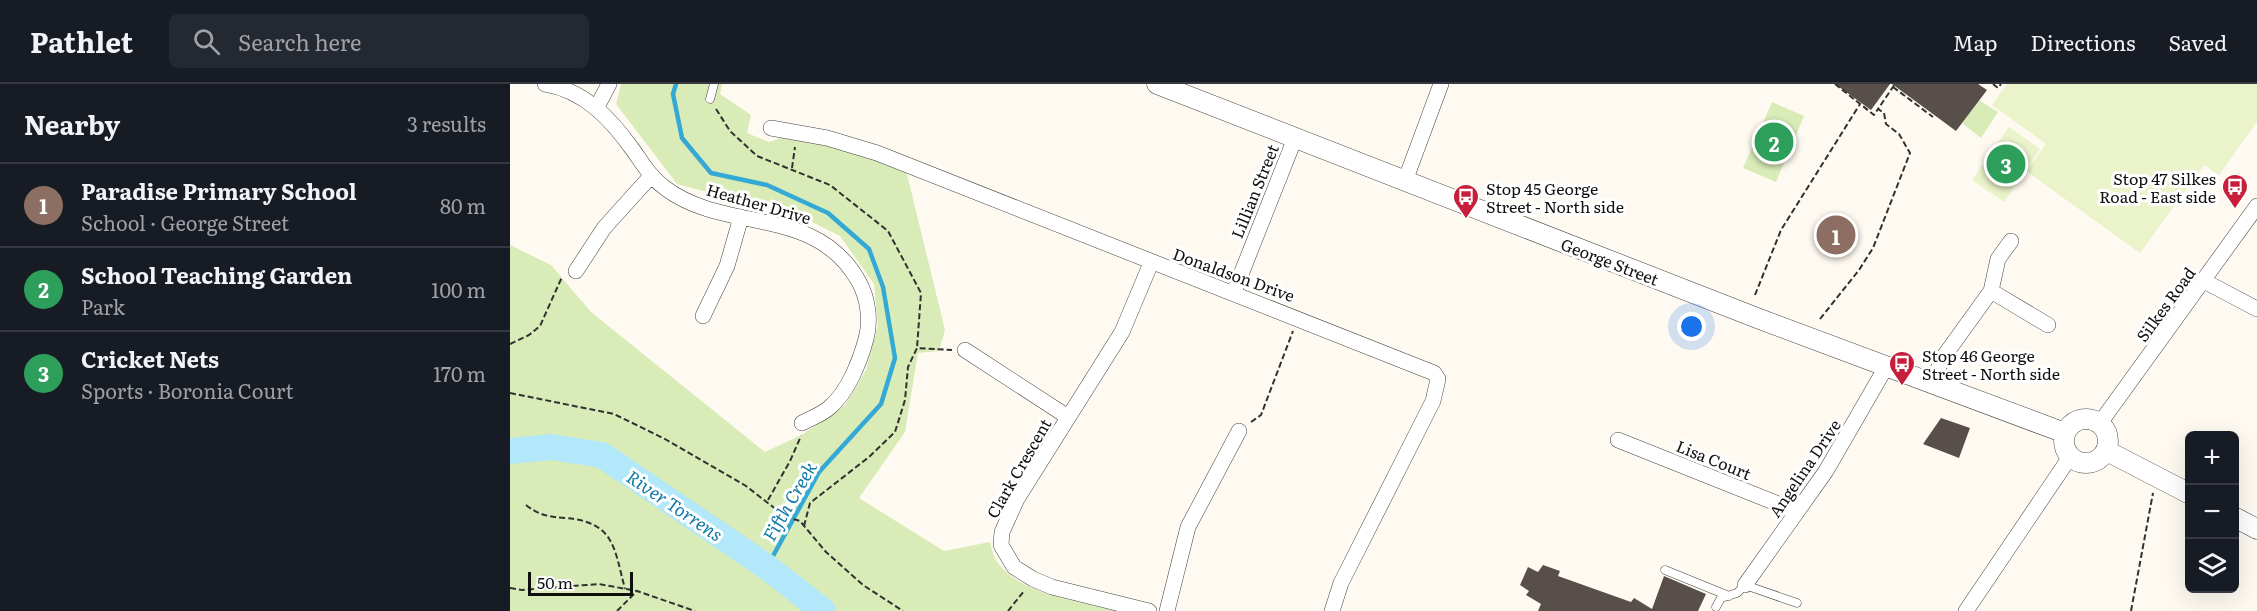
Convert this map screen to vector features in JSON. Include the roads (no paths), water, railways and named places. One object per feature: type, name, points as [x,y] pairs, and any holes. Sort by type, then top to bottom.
[{"type":"street","name":"Heather Drive","points":[[545,84],[597,107],[614,124],[651,176],[666,189],[694,203],[785,227],[822,242],[838,253],[852,269],[862,287],[869,321],[867,337],[849,379],[830,407],[805,421]]},
{"type":"street","points":[[597,107],[609,84]]},
{"type":"street","name":"George Street","points":[[1157,84],[1886,367],[2065,433]]},
{"type":"street","points":[[1405,181],[1441,84]]},
{"type":"street","name":"Donaldson Drive","points":[[771,128],[827,138],[877,153],[1152,262],[1299,317],[1434,373],[1438,379],[1433,401],[1341,583],[1332,611]]},
{"type":"street","name":"Lillian Street","points":[[1234,292],[1295,138]]},
{"type":"street","points":[[576,271],[610,220],[651,176]]},
{"type":"street","name":"Silkes Road","points":[[2100,423],[2257,206]]},
{"type":"street","points":[[703,316],[727,266],[741,217]]},
{"type":"street","points":[[1932,384],[1942,359],[1991,291],[1998,259],[2011,241]]},
{"type":"street","name":"Clark Crescent","points":[[1149,611],[1052,587],[1033,579],[1014,567],[1006,557],[1001,545],[1002,532],[1017,499],[1122,332],[1152,262]]},
{"type":"street","points":[[2204,281],[2257,309]]},
{"type":"street","points":[[1991,291],[2048,325]]},
{"type":"street","points":[[966,351],[1068,417]]},
{"type":"street","name":"Angelina Drive","points":[[1745,585],[1847,437],[1886,367]]},
{"type":"street","points":[[2089,418],[2100,423],[2108,435],[2107,451],[2094,462],[2079,462],[2070,457],[2065,448],[2065,433],[2068,427],[2081,419],[2089,418]]},
{"type":"street","points":[[1167,611],[1188,527],[1239,431]]},
{"type":"street","name":"Lisa Court","points":[[1618,440],[1797,511]]},
{"type":"street","points":[[2107,451],[2185,491]]},
{"type":"street","points":[[1966,611],[2070,457]]},
{"type":"street","points":[[2239,519],[2257,529]]},
{"type":"lane","points":[[710,99],[714,84]]},
{"type":"lane","points":[[1665,570],[1729,596]]},
{"type":"lane","points":[[1716,607],[1721,598],[1741,591],[1745,585],[1797,603]]},
{"type":"waterway","name":"Fifth Creek","points":[[676,84],[673,94],[682,138],[711,173],[767,185],[828,213],[869,249],[883,287],[895,358],[881,404],[819,472],[767,567]]},
{"type":"waterway","name":"River Torrens","points":[[510,451],[551,447],[602,455],[767,567],[823,611]]},
{"type":"place","name":"School Teaching Garden","points":[[1774,142]]},
{"type":"place","name":"Cricket Nets","points":[[2006,164]]},
{"type":"place","name":"Stop 47 Silkes Road - East side","points":[[2235,210]]},
{"type":"place","name":"Stop 45 George Street - North side","points":[[1466,220]]},
{"type":"place","name":"Paradise Primary School","points":[[1836,235]]},
{"type":"place","name":"Stop 46 George Street - North side","points":[[1902,387]]}]
